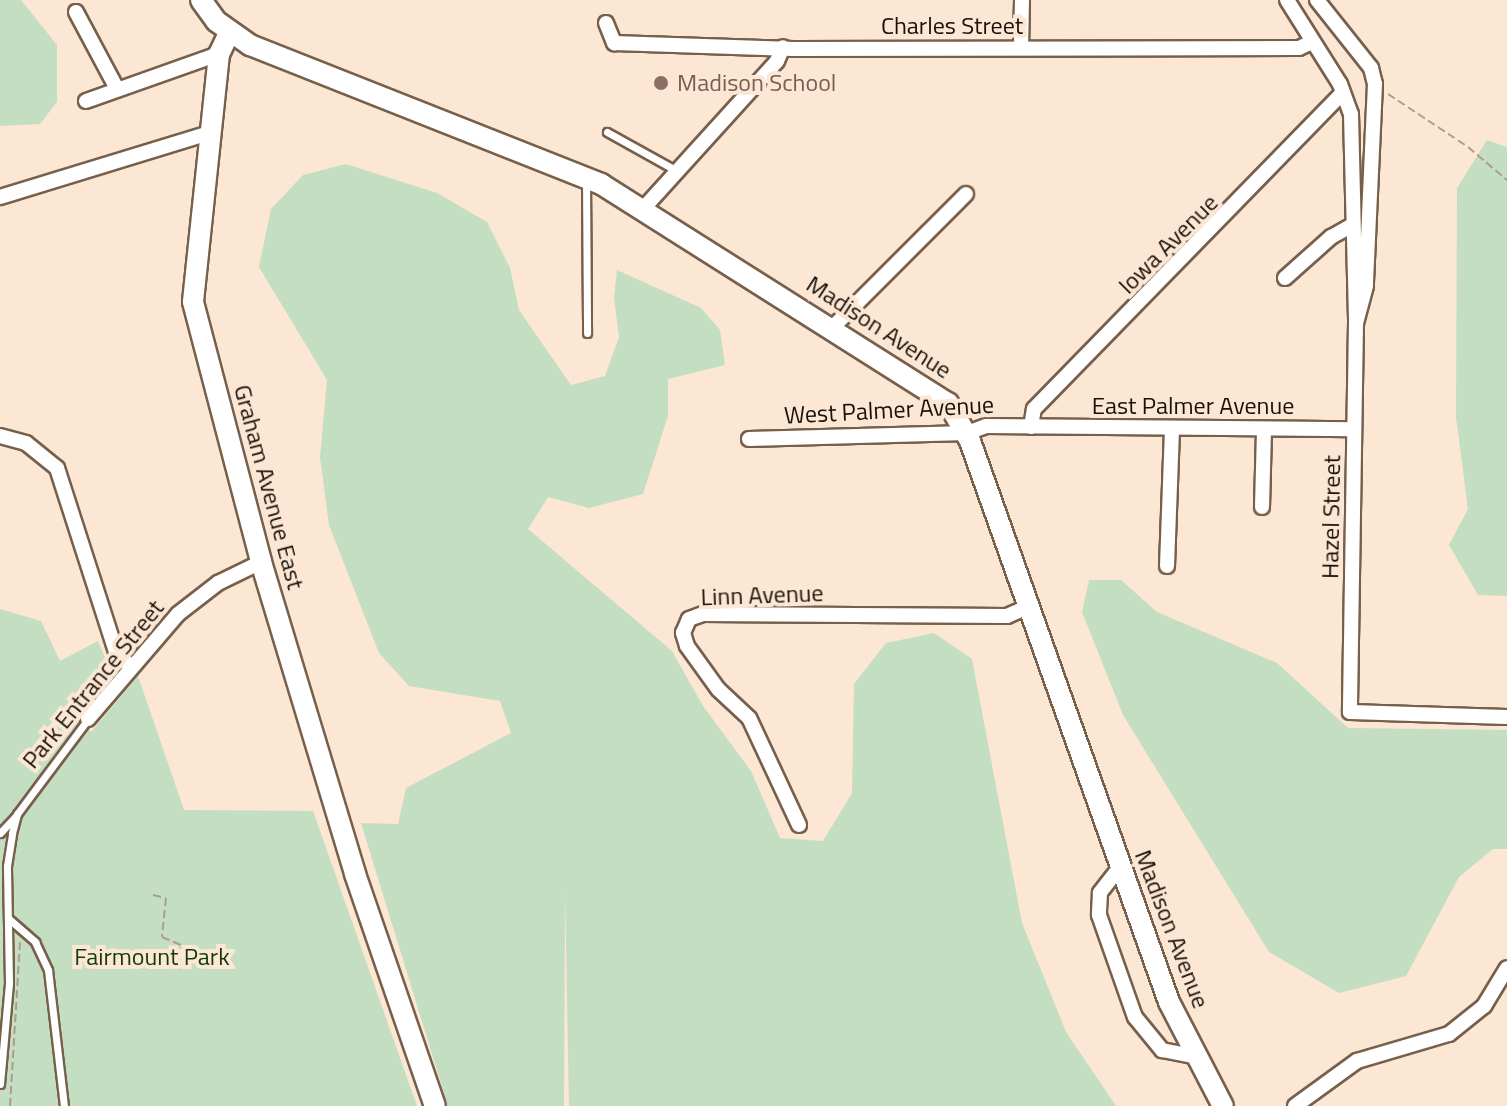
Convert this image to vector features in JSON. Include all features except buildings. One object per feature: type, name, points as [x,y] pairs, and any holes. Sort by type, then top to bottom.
[{"type":"main road","name":"Madison Avenue","points":[[201,0],[229,33],[250,45],[586,177],[941,395],[967,433],[1169,1002],[1223,1106]]},
{"type":"main road","name":"Graham Avenue East","points":[[229,33],[219,54],[193,302],[261,562],[379,946],[435,1106]]},
{"type":"main road","points":[[219,54],[250,45]]},
{"type":"street","points":[[1021,48],[1022,0]]},
{"type":"street","name":"Hazel Street","points":[[1287,0],[1342,93],[1351,114],[1351,226],[1356,323],[1350,712],[1507,717]]},
{"type":"street","points":[[1317,0],[1371,68],[1375,84]]},
{"type":"street","points":[[76,12],[116,87]]},
{"type":"street","name":"Charles Street","points":[[606,23],[614,43],[783,47],[1299,48],[1312,42]]},
{"type":"street","points":[[642,210],[777,61],[783,47]]},
{"type":"street","points":[[86,101],[116,87],[219,54]]},
{"type":"street","name":"Hazel Street","points":[[1356,323],[1366,286],[1375,84]]},
{"type":"street","name":"Iowa Avenue","points":[[1031,427],[1034,409],[1342,93]]},
{"type":"street","points":[[0,197],[209,133]]},
{"type":"street","points":[[833,327],[966,194]]},
{"type":"street","points":[[1285,278],[1351,226]]},
{"type":"street","name":"West Palmer Avenue","points":[[749,439],[967,433],[986,426],[1031,427]]},
{"type":"street","name":"East Palmer Avenue","points":[[1031,427],[1354,429]]},
{"type":"street","points":[[1167,566],[1172,428]]},
{"type":"street","points":[[1262,507],[1264,429]]},
{"type":"street","points":[[0,436],[26,443],[57,468],[116,652],[130,666]]},
{"type":"street","name":"Park Entrance Street","points":[[88,719],[130,666],[205,591],[261,562]]},
{"type":"street","name":"Linn Avenue","points":[[799,825],[749,718],[718,689],[687,646],[683,633],[689,619],[703,614],[953,618],[1007,616],[1027,607]]},
{"type":"street","points":[[1120,867],[1105,882],[1098,904],[1135,1017],[1162,1050],[1197,1057]]},
{"type":"street","points":[[1295,1106],[1357,1061],[1449,1034],[1484,1006],[1507,968]]},
{"type":"lane","points":[[607,132],[677,171]]},
{"type":"lane","points":[[586,177],[587,333]]},
{"type":"lane","name":"Park Entrance Street","points":[[0,1084],[9,995],[9,919],[4,863],[17,814],[88,719]]},
{"type":"lane","points":[[0,833],[17,814]]},
{"type":"lane","points":[[9,919],[35,942],[48,970],[64,1106]]},
{"type":"path","points":[[1375,84],[1468,147],[1507,180]]},
{"type":"path","points":[[153,895],[166,898],[162,937],[185,947],[188,959]]},
{"type":"path","points":[[10,1106],[21,994],[20,929]]},
{"type":"green space","points":[[0,0],[21,0],[57,45],[57,102],[40,124],[0,126]]},
{"type":"green space","points":[[1487,140],[1507,147],[1507,596],[1478,595],[1449,545],[1468,509],[1456,417],[1457,188]]},
{"type":"green space","points":[[346,164],[437,193],[487,222],[510,268],[519,310],[571,385],[605,376],[619,337],[614,298],[617,270],[701,308],[720,330],[725,365],[668,379],[668,416],[643,494],[589,508],[548,497],[528,529],[672,651],[703,706],[751,771],[780,838],[823,841],[852,793],[854,684],[886,643],[934,633],[972,659],[1022,923],[1066,1032],[1116,1106],[569,1106],[565,890],[564,1106],[448,1106],[361,823],[398,824],[406,788],[511,733],[500,701],[409,686],[379,653],[329,525],[320,457],[327,380],[259,267],[271,209],[303,175]]},
{"type":"green space","points":[[1089,580],[1121,580],[1157,612],[1277,663],[1348,728],[1507,730],[1507,849],[1493,849],[1459,877],[1406,976],[1339,993],[1269,952],[1123,715],[1082,612]]},
{"type":"green space","name":"Fairmount Park","points":[[0,609],[41,621],[60,661],[98,641],[111,673],[80,709],[91,732],[138,676],[184,810],[313,811],[417,1106],[0,1106]]},
{"type":"place","name":"Madison School","points":[[661,83]]}]
